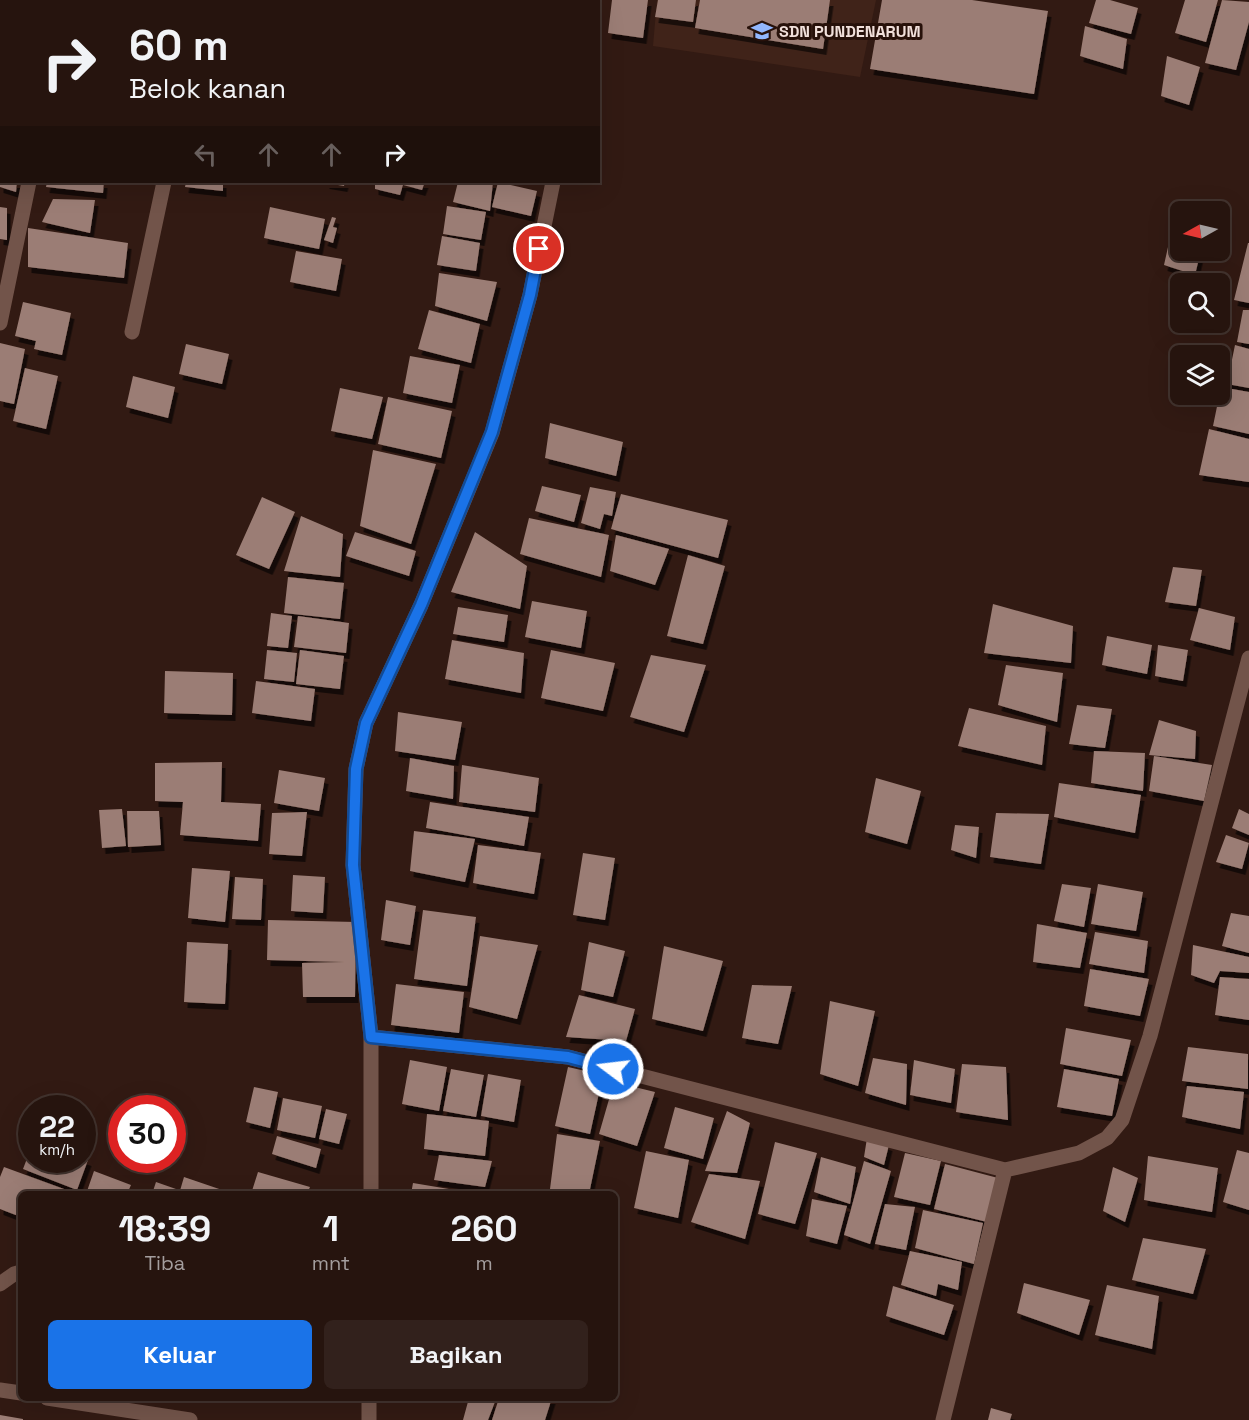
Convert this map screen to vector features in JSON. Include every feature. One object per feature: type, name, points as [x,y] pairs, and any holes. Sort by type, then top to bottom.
[{"type":"street","points":[[0,323],[29,183]]},
{"type":"street","points":[[132,332],[164,183]]},
{"type":"street","points":[[370,1191],[371,1037],[353,865],[356,769],[366,723],[421,605],[492,432],[530,295],[553,183]]},
{"type":"street","points":[[371,1037],[568,1057],[1005,1170],[1078,1154],[1107,1138],[1122,1120],[1150,1036],[1249,658]]},
{"type":"street","points":[[943,1420],[1005,1170]]},
{"type":"street","points":[[0,1284],[18,1273]]},
{"type":"street","points":[[0,1390],[18,1393]]},
{"type":"street","points":[[66,1401],[190,1420]]},
{"type":"street","points":[[369,1401],[369,1420]]},
{"type":"shaded area","name":"SDN PUNDENARUM","points":[[657,0],[876,0],[860,77],[653,46]]},
{"type":"building","points":[[612,0],[648,0],[643,38],[608,33]]},
{"type":"building","points":[[658,0],[696,0],[693,22],[655,17]]},
{"type":"building","points":[[700,0],[830,0],[823,49],[695,28]]},
{"type":"building","points":[[882,0],[972,0],[1048,11],[1034,94],[870,69]]},
{"type":"building","points":[[1096,0],[1110,0],[1138,8],[1131,34],[1089,23]]},
{"type":"building","points":[[1185,0],[1218,0],[1206,42],[1175,33]]},
{"type":"building","points":[[1222,0],[1249,2],[1249,22],[1236,70],[1205,63]]},
{"type":"building","points":[[1085,26],[1127,39],[1123,69],[1080,56]]},
{"type":"building","points":[[1167,56],[1200,67],[1189,105],[1161,96]]},
{"type":"building","points":[[0,183],[17,183],[16,192],[0,187]]},
{"type":"building","points":[[47,183],[104,183],[103,193],[46,187]]},
{"type":"building","points":[[186,183],[223,183],[223,191],[185,187]]},
{"type":"building","points":[[326,183],[345,183],[344,186]]},
{"type":"building","points":[[375,183],[425,183],[422,190],[403,185],[400,195],[375,189]]},
{"type":"building","points":[[458,183],[493,183],[490,211],[453,202]]},
{"type":"building","points":[[498,183],[537,191],[531,216],[492,207]]},
{"type":"building","points":[[53,199],[95,200],[90,233],[42,222]]},
{"type":"building","points":[[447,206],[486,212],[481,240],[443,234]]},
{"type":"building","points":[[0,207],[7,208],[7,240],[0,239]]},
{"type":"building","points":[[270,207],[325,219],[319,249],[264,238]]},
{"type":"building","points":[[332,217],[336,218],[333,227],[337,228],[333,243],[324,240]]},
{"type":"building","points":[[28,228],[128,243],[124,278],[28,267]]},
{"type":"building","points":[[442,236],[480,243],[476,271],[437,265]]},
{"type":"building","points":[[1170,238],[1170,261],[1198,261],[1195,273],[1164,265]]},
{"type":"building","points":[[1249,243],[1249,303],[1234,300]]},
{"type":"building","points":[[296,251],[342,259],[336,291],[290,282]]},
{"type":"building","points":[[439,273],[497,282],[487,321],[435,306]]},
{"type":"building","points":[[23,302],[71,313],[62,355],[34,349],[36,341],[15,336]]},
{"type":"building","points":[[429,310],[480,324],[471,363],[418,349]]},
{"type":"building","points":[[1243,310],[1249,310],[1249,344],[1237,342]]},
{"type":"building","points":[[0,343],[25,349],[14,404],[0,401]]},
{"type":"building","points":[[186,344],[229,354],[222,384],[179,374]]},
{"type":"building","points":[[1235,345],[1249,349],[1249,388],[1230,385],[1230,369]]},
{"type":"building","points":[[410,356],[460,365],[452,403],[403,393]]},
{"type":"building","points":[[25,368],[58,376],[46,429],[13,421]]},
{"type":"building","points":[[133,376],[175,387],[168,418],[126,407]]},
{"type":"building","points":[[340,388],[383,397],[372,439],[331,431]]},
{"type":"building","points":[[1230,389],[1249,392],[1249,434],[1213,426],[1217,405],[1230,405]]},
{"type":"building","points":[[388,397],[452,411],[441,458],[378,444]]},
{"type":"building","points":[[550,423],[623,442],[616,476],[545,458]]},
{"type":"building","points":[[1209,429],[1249,439],[1249,482],[1199,475]]},
{"type":"building","points":[[373,450],[436,464],[411,544],[360,526]]},
{"type":"building","points":[[542,486],[581,495],[574,522],[535,511]]},
{"type":"building","points":[[590,487],[616,492],[612,516],[604,514],[600,529],[581,523]]},
{"type":"building","points":[[621,494],[728,520],[718,558],[611,529]]},
{"type":"building","points":[[262,497],[295,512],[269,569],[236,555]]},
{"type":"building","points":[[301,516],[343,534],[340,577],[284,571]]},
{"type":"building","points":[[529,518],[609,535],[601,577],[520,554]]},
{"type":"building","points":[[355,532],[416,551],[409,576],[346,556]]},
{"type":"building","points":[[475,532],[527,566],[520,609],[451,592]]},
{"type":"building","points":[[616,535],[669,549],[655,585],[610,571]]},
{"type":"building","points":[[688,555],[725,566],[703,644],[667,636]]},
{"type":"building","points":[[1173,567],[1202,570],[1196,606],[1165,602]]},
{"type":"building","points":[[288,577],[344,583],[340,619],[284,613]]},
{"type":"building","points":[[532,601],[587,611],[581,648],[525,637]]},
{"type":"building","points":[[993,604],[1073,626],[1071,663],[984,653]]},
{"type":"building","points":[[458,607],[508,615],[504,642],[453,634]]},
{"type":"building","points":[[1199,608],[1235,617],[1230,650],[1190,640]]},
{"type":"building","points":[[271,613],[292,616],[288,648],[267,646]]},
{"type":"building","points":[[298,616],[349,623],[346,653],[294,647]]},
{"type":"building","points":[[1107,636],[1152,645],[1147,674],[1102,665]]},
{"type":"building","points":[[452,640],[524,653],[521,693],[445,679]]},
{"type":"building","points":[[1158,645],[1188,650],[1183,681],[1155,676]]},
{"type":"building","points":[[267,650],[297,653],[294,682],[264,679]]},
{"type":"building","points":[[300,650],[344,656],[340,689],[296,684]]},
{"type":"building","points":[[551,650],[615,663],[603,711],[541,698]]},
{"type":"building","points":[[651,655],[706,665],[684,732],[630,717]]},
{"type":"building","points":[[1006,665],[1063,673],[1057,722],[998,705]]},
{"type":"building","points":[[165,671],[233,673],[232,715],[164,713]]},
{"type":"building","points":[[256,681],[315,689],[311,721],[252,713]]},
{"type":"building","points":[[1077,705],[1112,709],[1105,748],[1069,744]]},
{"type":"building","points":[[969,708],[1046,726],[1042,765],[958,746]]},
{"type":"building","points":[[398,712],[462,722],[455,760],[395,751]]},
{"type":"building","points":[[1159,720],[1196,731],[1195,759],[1149,755]]},
{"type":"building","points":[[1094,751],[1145,753],[1143,791],[1091,783]]},
{"type":"building","points":[[1154,756],[1212,765],[1204,801],[1149,791]]},
{"type":"building","points":[[410,758],[454,766],[453,799],[406,791]]},
{"type":"building","points":[[222,762],[221,802],[261,804],[258,841],[180,835],[183,802],[155,801],[155,763]]},
{"type":"building","points":[[462,765],[539,778],[535,812],[459,802]]},
{"type":"building","points":[[279,770],[325,778],[319,811],[274,803]]},
{"type":"building","points":[[876,778],[921,791],[907,844],[865,832]]},
{"type":"building","points":[[1059,783],[1141,795],[1135,833],[1054,817]]},
{"type":"building","points":[[430,802],[529,817],[524,846],[426,828]]},
{"type":"building","points":[[122,809],[126,846],[102,848],[99,810]]},
{"type":"building","points":[[1239,809],[1249,814],[1249,835],[1232,828]]},
{"type":"building","points":[[127,811],[159,811],[161,845],[128,847]]},
{"type":"building","points":[[307,812],[302,856],[269,854],[272,813]]},
{"type":"building","points":[[996,813],[1049,814],[1041,864],[990,857]]},
{"type":"building","points":[[955,825],[979,827],[976,858],[951,850]]},
{"type":"building","points":[[414,831],[475,839],[465,882],[410,871]]},
{"type":"building","points":[[1226,835],[1249,843],[1242,869],[1216,862]]},
{"type":"building","points":[[478,845],[541,853],[534,894],[473,883]]},
{"type":"building","points":[[583,853],[615,858],[605,920],[573,915]]},
{"type":"building","points":[[192,868],[230,871],[225,922],[188,918]]},
{"type":"building","points":[[293,875],[325,877],[323,913],[291,911]]},
{"type":"building","points":[[235,877],[263,879],[261,920],[232,919]]},
{"type":"building","points":[[1062,884],[1091,888],[1084,927],[1054,921]]},
{"type":"building","points":[[1098,884],[1143,892],[1136,931],[1091,924]]},
{"type":"building","points":[[386,900],[416,906],[410,945],[381,940]]},
{"type":"building","points":[[423,910],[476,917],[467,986],[414,979]]},
{"type":"building","points":[[1231,913],[1249,916],[1249,953],[1222,946]]},
{"type":"building","points":[[268,920],[356,922],[355,997],[303,997],[302,963],[344,962],[267,960]]},
{"type":"building","points":[[1037,924],[1087,933],[1080,968],[1033,962]]},
{"type":"building","points":[[1095,932],[1148,941],[1144,973],[1089,964]]},
{"type":"building","points":[[480,936],[538,945],[517,1019],[469,1007]]},
{"type":"building","points":[[187,942],[228,944],[225,1004],[184,1002]]},
{"type":"building","points":[[589,942],[625,951],[613,997],[581,990]]},
{"type":"building","points":[[1193,945],[1249,957],[1249,973],[1220,971],[1214,983],[1191,975]]},
{"type":"building","points":[[664,946],[723,961],[703,1031],[652,1019]]},
{"type":"building","points":[[1090,969],[1149,979],[1140,1016],[1084,1006]]},
{"type":"building","points":[[1220,977],[1249,979],[1249,1020],[1215,1015]]},
{"type":"building","points":[[396,984],[464,992],[459,1033],[391,1025]]},
{"type":"building","points":[[752,985],[792,986],[778,1044],[742,1038]]},
{"type":"building","points":[[579,995],[635,1009],[626,1041],[566,1037]]},
{"type":"building","points":[[830,1001],[875,1011],[858,1086],[820,1074]]},
{"type":"building","points":[[1066,1028],[1131,1040],[1122,1076],[1060,1064]]},
{"type":"building","points":[[1188,1047],[1248,1054],[1248,1089],[1182,1081]]},
{"type":"building","points":[[873,1058],[907,1064],[906,1105],[865,1093]]},
{"type":"building","points":[[410,1060],[447,1067],[439,1111],[402,1104]]},
{"type":"building","points":[[914,1060],[955,1069],[951,1103],[910,1095]]},
{"type":"building","points":[[962,1064],[1006,1067],[1008,1120],[956,1112]]},
{"type":"building","points":[[568,1067],[603,1075],[590,1134],[555,1126]]},
{"type":"building","points":[[451,1069],[484,1075],[476,1117],[443,1111]]},
{"type":"building","points":[[1064,1069],[1119,1079],[1112,1116],[1057,1107]]},
{"type":"building","points":[[488,1074],[521,1080],[514,1122],[481,1116]]},
{"type":"building","points":[[614,1082],[655,1092],[637,1146],[599,1134]]},
{"type":"building","points":[[1187,1086],[1244,1092],[1240,1129],[1182,1117]]},
{"type":"building","points":[[254,1087],[278,1092],[270,1128],[246,1122]]},
{"type":"building","points":[[283,1098],[322,1106],[315,1138],[277,1130]]},
{"type":"building","points":[[675,1107],[714,1118],[703,1159],[664,1148]]},
{"type":"building","points":[[326,1109],[347,1114],[339,1144],[319,1139]]},
{"type":"building","points":[[727,1111],[750,1123],[737,1173],[705,1171]]},
{"type":"building","points":[[427,1114],[489,1121],[485,1156],[424,1149]]},
{"type":"building","points":[[557,1134],[600,1141],[590,1191],[550,1189]]},
{"type":"building","points":[[277,1136],[321,1149],[316,1168],[272,1154]]},
{"type":"building","points":[[867,1138],[889,1145],[884,1165],[864,1157]]},
{"type":"building","points":[[775,1142],[817,1153],[795,1224],[758,1214]]},
{"type":"building","points":[[1237,1150],[1249,1153],[1249,1210],[1223,1202]]},
{"type":"building","points":[[646,1151],[689,1160],[678,1218],[634,1208]]},
{"type":"building","points":[[905,1153],[941,1161],[930,1205],[894,1197]]},
{"type":"building","points":[[439,1155],[492,1161],[485,1187],[434,1180]]},
{"type":"building","points":[[1148,1156],[1218,1168],[1212,1212],[1144,1200]]},
{"type":"building","points":[[821,1157],[856,1167],[850,1204],[814,1192]]},
{"type":"building","points":[[864,1161],[891,1171],[870,1244],[844,1235]]},
{"type":"building","points":[[945,1164],[998,1178],[987,1222],[934,1209]]},
{"type":"building","points":[[4,1167],[64,1189],[63,1191],[18,1191],[18,1216],[0,1209],[0,1177]]},
{"type":"building","points":[[1113,1167],[1138,1178],[1125,1222],[1103,1211]]},
{"type":"building","points":[[96,1172],[131,1185],[128,1191],[87,1191],[93,1173]]},
{"type":"building","points":[[258,1172],[310,1187],[308,1191],[252,1191]]},
{"type":"building","points":[[33,1173],[83,1173],[77,1190]]},
{"type":"building","points":[[709,1174],[760,1181],[745,1239],[691,1222]]},
{"type":"building","points":[[184,1177],[225,1191],[180,1191]]},
{"type":"building","points":[[156,1182],[176,1189],[175,1191],[153,1191]]},
{"type":"building","points":[[413,1183],[461,1191],[412,1191]]},
{"type":"building","points":[[812,1199],[847,1206],[837,1244],[806,1236]]},
{"type":"building","points":[[885,1204],[915,1207],[906,1250],[875,1244]]},
{"type":"building","points":[[923,1210],[983,1223],[974,1264],[915,1248]]},
{"type":"building","points":[[1143,1238],[1206,1249],[1193,1294],[1132,1280]]},
{"type":"building","points":[[910,1251],[962,1262],[958,1290],[938,1284],[936,1296],[901,1285]]},
{"type":"building","points":[[1024,1283],[1090,1300],[1079,1335],[1017,1313]]},
{"type":"building","points":[[1107,1285],[1159,1296],[1152,1349],[1095,1335]]},
{"type":"building","points":[[893,1286],[954,1305],[944,1335],[886,1316]]},
{"type":"building","points":[[468,1401],[495,1402],[488,1420],[463,1420]]},
{"type":"building","points":[[498,1401],[551,1401],[545,1420],[492,1420]]},
{"type":"building","points":[[991,1408],[1012,1414],[1010,1420],[988,1420]]},
{"type":"building","points":[[0,1415],[23,1419],[23,1420],[0,1420]]},
{"type":"place","name":"SDN PUNDENARUM","points":[[762,31]]},
{"type":"route","points":[[539,249],[530,295],[492,432],[421,605],[366,723],[356,769],[353,865],[371,1037],[568,1057],[613,1069]]}]
